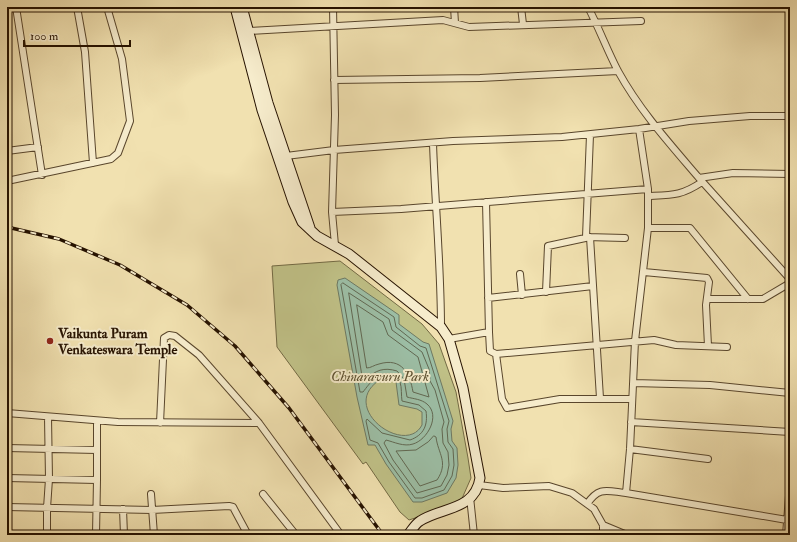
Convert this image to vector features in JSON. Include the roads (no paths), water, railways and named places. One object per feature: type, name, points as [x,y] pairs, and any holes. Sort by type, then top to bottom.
[{"type":"main road","points":[[235,7],[262,110],[288,190],[302,222],[317,236],[349,254],[441,327],[449,339],[466,403],[478,465],[479,486],[470,497],[453,509],[420,521],[408,535]]},
{"type":"main road","points":[[242,7],[286,156],[302,206],[309,219],[310,228]]},
{"type":"street","points":[[16,7],[42,175]]},
{"type":"street","points":[[77,7],[85,52],[93,163]]},
{"type":"street","points":[[7,181],[42,175],[115,157],[130,121],[122,59],[107,7]]},
{"type":"street","points":[[333,7],[334,150],[332,212],[335,245]]},
{"type":"street","points":[[454,7],[455,23]]},
{"type":"street","points":[[521,7],[523,24]]},
{"type":"street","points":[[588,7],[597,23],[618,71],[654,126],[700,180],[790,279]]},
{"type":"street","points":[[248,31],[443,20],[468,27],[641,21]]},
{"type":"street","points":[[334,80],[480,78],[618,71]]},
{"type":"street","points":[[286,156],[334,150],[433,142],[590,134],[638,129],[695,120],[750,116],[790,116]]},
{"type":"street","points":[[626,493],[630,449],[635,341],[648,228],[648,189],[638,129]]},
{"type":"street","points":[[590,134],[587,195],[588,237],[593,286],[600,398]]},
{"type":"street","points":[[433,142],[435,206],[441,291],[441,327]]},
{"type":"street","points":[[7,151],[38,147]]},
{"type":"street","points":[[648,196],[679,194],[689,191],[700,180],[733,173],[789,174],[790,183]]},
{"type":"street","points":[[332,212],[587,195],[648,189]]},
{"type":"street","points":[[486,202],[490,351],[496,354],[654,340],[676,345],[727,347]]},
{"type":"street","points":[[648,228],[690,228],[748,299]]},
{"type":"street","points":[[572,237],[625,238]]},
{"type":"street","points":[[546,292],[548,246],[588,237]]},
{"type":"street","points":[[644,272],[707,278],[709,282],[706,299],[708,346]]},
{"type":"street","points":[[520,274],[522,295]]},
{"type":"street","points":[[706,299],[766,298],[790,282]]},
{"type":"street","points":[[488,298],[593,286]]},
{"type":"street","points":[[449,339],[490,332]]},
{"type":"street","points":[[160,423],[164,338],[169,335],[175,336],[199,356],[259,423],[341,535]]},
{"type":"street","points":[[496,354],[502,399],[507,408],[560,399],[632,399]]},
{"type":"street","points":[[633,383],[710,385],[790,393]]},
{"type":"street","points":[[7,413],[97,421],[160,423],[259,423]]},
{"type":"street","points":[[47,535],[49,479],[48,417]]},
{"type":"street","points":[[96,535],[97,421]]},
{"type":"street","points":[[631,422],[790,432]]},
{"type":"street","points":[[7,448],[97,450]]},
{"type":"street","points":[[630,449],[708,459]]},
{"type":"street","points":[[7,478],[97,480]]},
{"type":"street","points":[[786,535],[790,484]]},
{"type":"street","points":[[479,486],[503,488],[549,486],[572,493],[597,512],[603,526],[603,535]]},
{"type":"street","points":[[587,504],[597,492],[626,493],[787,520]]},
{"type":"street","points":[[150,494],[154,535]]},
{"type":"street","points":[[263,494],[296,535]]},
{"type":"street","points":[[470,497],[474,535]]},
{"type":"street","points":[[7,507],[152,510],[231,506],[241,520],[248,535]]},
{"type":"street","points":[[123,509],[124,535]]},
{"type":"street","points":[[603,526],[627,535]]},
{"type":"water","points":[[345,278],[399,315],[399,324],[423,342],[429,344],[453,421],[451,429],[452,441],[457,448],[458,465],[456,478],[447,493],[422,502],[413,502],[386,464],[375,445],[368,445],[357,397],[337,285],[338,280]],"holes":[[[383,378],[393,379],[396,382],[399,405],[417,409],[422,412],[422,425],[413,434],[402,435],[389,432],[378,424],[369,413],[366,401],[370,389]]]},
{"type":"railway","points":[[7,227],[59,239],[120,265],[187,305],[235,346],[289,408],[383,535]]},
{"type":"place","name":"Vaikunta Puram Venkateswara Temple","points":[[50,341]]},
{"type":"park label","name":"Chinaravuru Park","points":[[380,376]]}]
